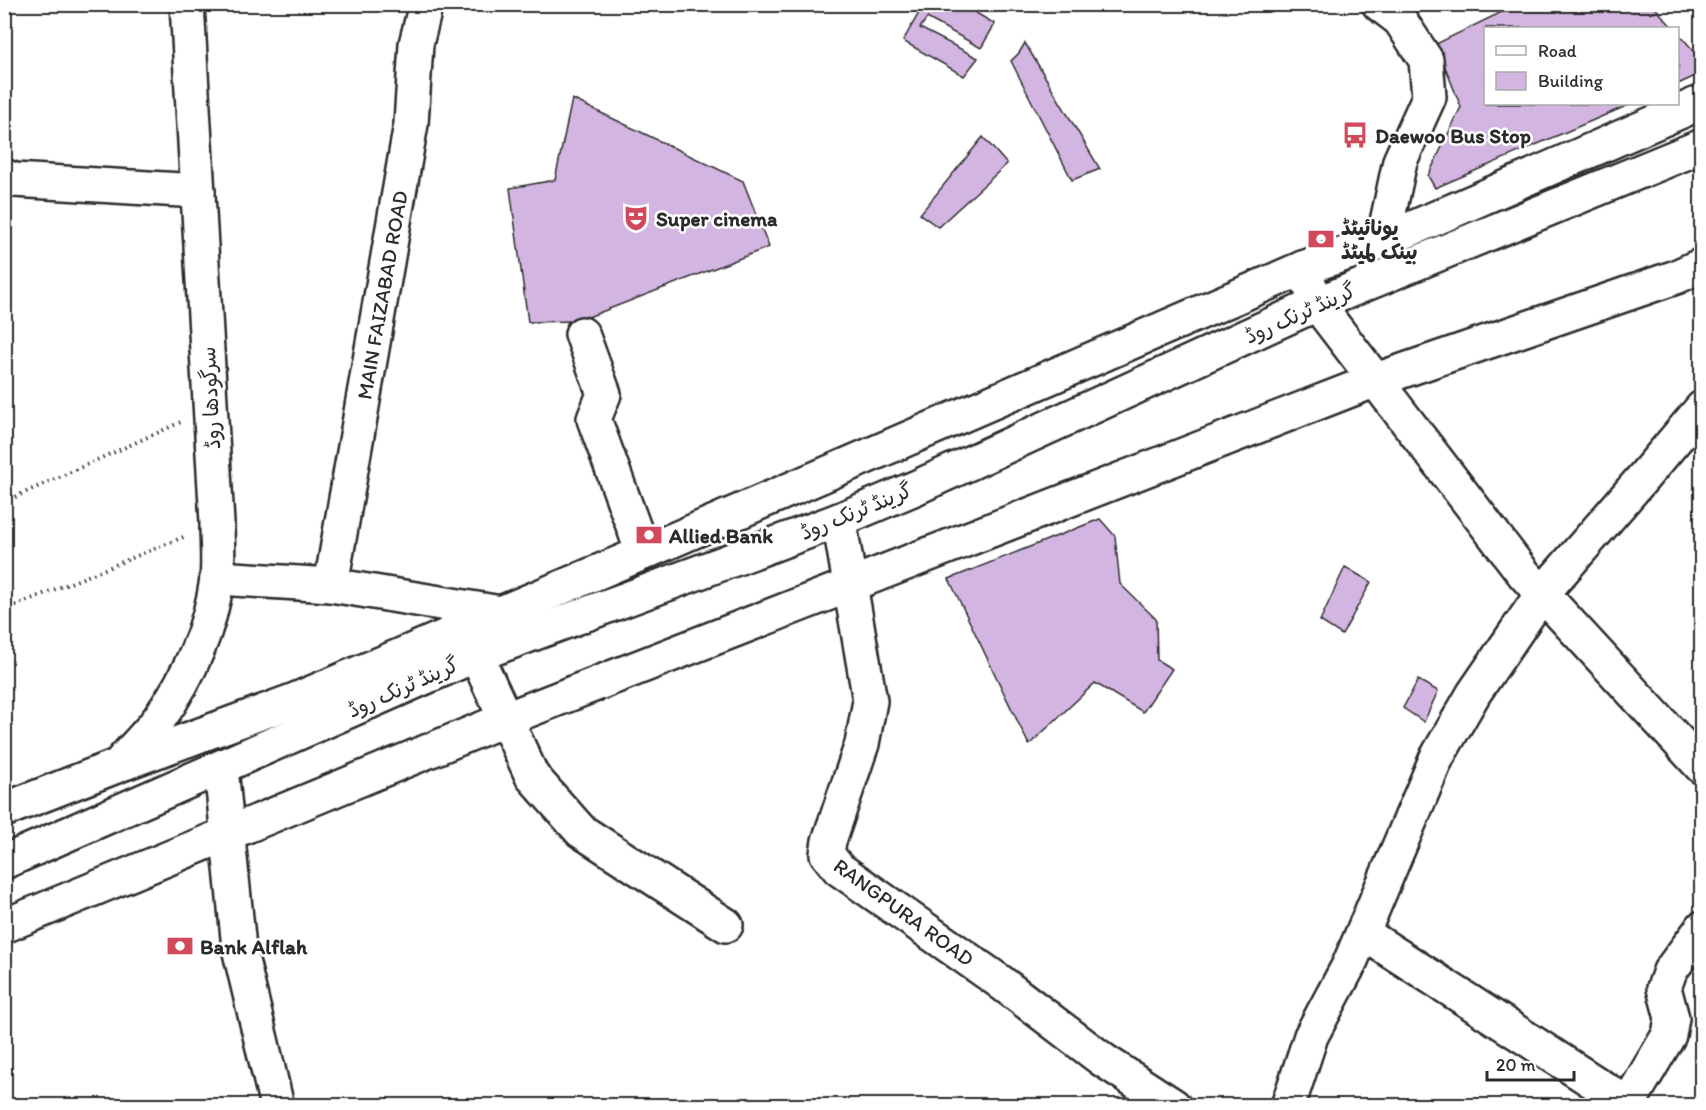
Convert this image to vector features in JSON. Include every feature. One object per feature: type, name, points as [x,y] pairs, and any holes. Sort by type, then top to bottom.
[{"type":"street","name":"سرگودھا روڈ","points":[[119,765],[158,720],[194,659],[210,615],[217,578],[217,524],[187,4]]},
{"type":"street","name":"MAIN FAIZABAD ROAD","points":[[330,585],[411,124],[416,44],[426,4]]},
{"type":"street","points":[[1379,4],[1400,20],[1426,60],[1429,98],[1400,161],[1383,241]]},
{"type":"street","name":"گرینڈ ٹرنک روڈ","points":[[4,810],[295,700],[643,553],[1303,268],[1383,241],[1701,102]]},
{"type":"street","name":"گرینڈ ٹرنک روڈ","points":[[4,862],[476,655],[839,520],[915,488],[1317,304],[1701,146]]},
{"type":"street","points":[[4,176],[14,180],[198,191]]},
{"type":"street","points":[[4,926],[506,719],[1376,380],[1676,276],[1701,265]]},
{"type":"street","points":[[1303,268],[1317,304],[1524,574],[1701,767]]},
{"type":"street","points":[[582,334],[604,394],[594,419],[643,553]]},
{"type":"street","points":[[1288,1106],[1311,1035],[1349,965],[1437,757],[1474,693],[1542,594],[1701,408]]},
{"type":"street","name":"RANGPURA ROAD","points":[[839,520],[870,700],[862,744],[829,841],[827,854],[839,869],[999,981],[1103,1060],[1174,1106]]},
{"type":"street","points":[[217,578],[330,585],[501,612]]},
{"type":"street","points":[[476,655],[532,776],[581,831],[726,924]]},
{"type":"street","points":[[221,768],[239,948],[277,1106]]},
{"type":"street","points":[[1363,933],[1627,1105],[1669,1035],[1672,1026],[1664,988],[1670,971],[1701,928]]},
{"type":"path","points":[[4,502],[210,409]]},
{"type":"path","points":[[4,610],[217,524]]},
{"type":"building","points":[[924,4],[961,4],[995,24],[981,48],[927,18],[920,28],[978,58],[964,76],[903,41]]},
{"type":"building","points":[[1518,4],[1652,4],[1672,27],[1484,27],[1484,105],[1629,105],[1435,188],[1428,176],[1461,107],[1436,44]]},
{"type":"building","points":[[1679,34],[1702,60],[1702,73],[1679,84]]},
{"type":"building","points":[[1025,43],[1100,169],[1072,180],[1011,61]]},
{"type":"building","name":"Super cinema","points":[[572,99],[743,181],[769,247],[578,321],[528,322],[510,188],[555,180]]},
{"type":"building","points":[[983,137],[1007,164],[938,227],[920,214]]},
{"type":"building","points":[[1100,519],[1115,536],[1120,584],[1156,619],[1157,660],[1172,669],[1143,712],[1095,683],[1029,745],[949,579]]},
{"type":"building","points":[[1345,567],[1371,582],[1342,635],[1320,621]]},
{"type":"building","points":[[1418,680],[1438,691],[1424,722],[1403,708]]},
{"type":"place","name":"Daewoo Bus Stop","points":[[1355,135]]},
{"type":"place","name":"Super cinema","points":[[636,218]]},
{"type":"place","name":"یونائیٹڈ بینک لمیٹڈ","points":[[1321,239]]},
{"type":"place","name":"Allied Bank","points":[[649,535]]},
{"type":"place","name":"Bank Alflah","points":[[180,946]]}]
